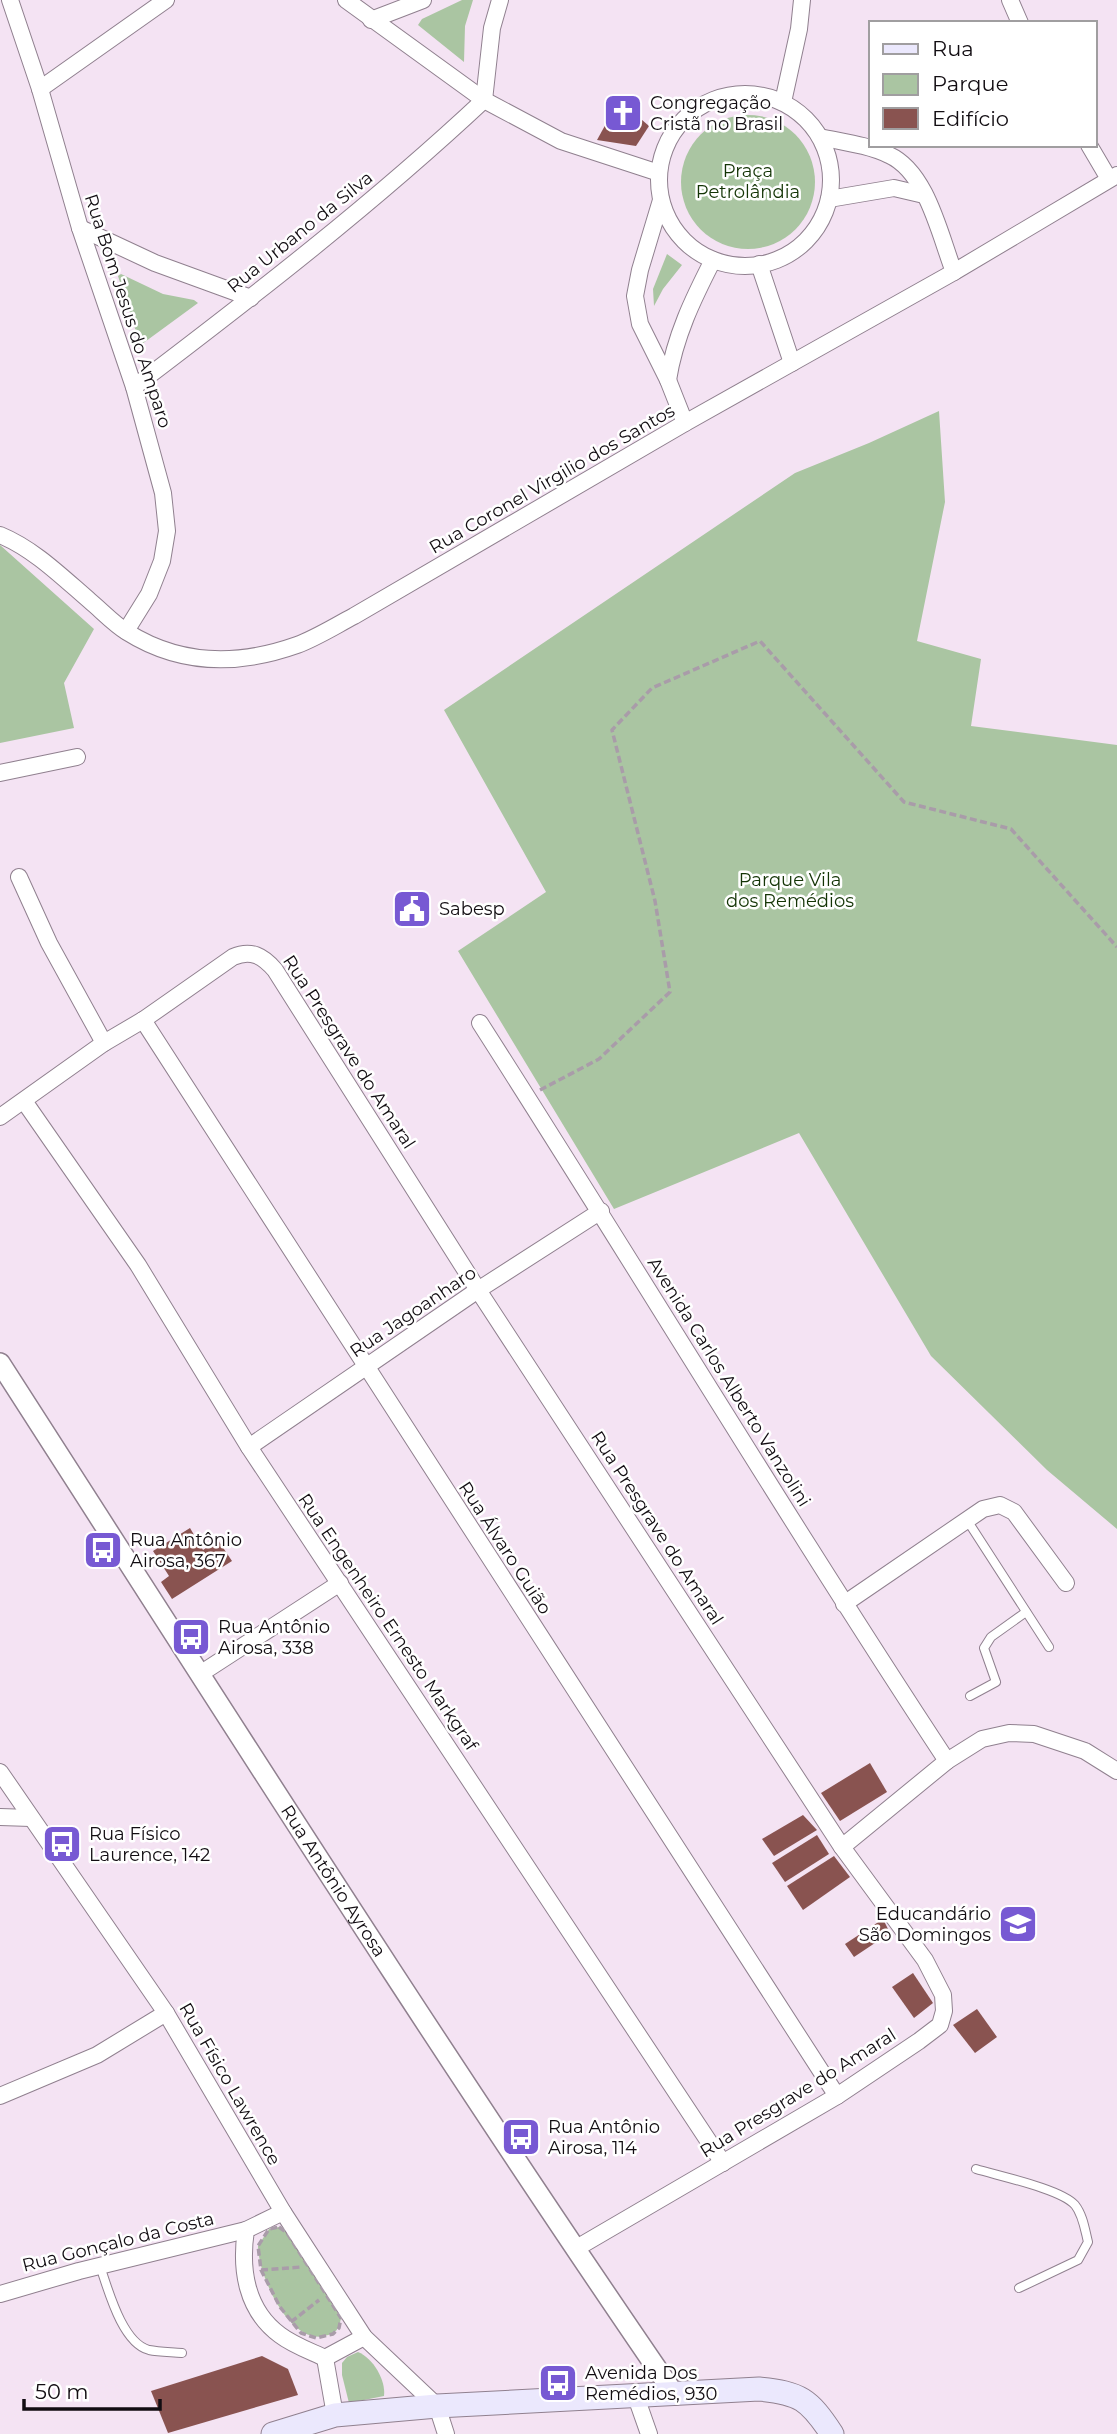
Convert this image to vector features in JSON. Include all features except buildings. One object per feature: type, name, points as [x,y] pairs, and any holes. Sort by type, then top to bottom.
[{"type":"main road","points":[[273,2434],[335,2415],[437,2406],[759,2389],[794,2394],[808,2403],[832,2434]]},
{"type":"street","name":"Rua Bom Jesus do Amparo","points":[[10,0],[40,89],[80,228],[134,387],[163,493],[167,531],[162,561],[149,594],[126,631]]},
{"type":"street","points":[[40,89],[166,0]]},
{"type":"street","points":[[346,0],[366,11],[484,100],[561,141],[659,173]]},
{"type":"street","points":[[366,11],[423,0]]},
{"type":"street","points":[[484,100],[492,29],[500,0]]},
{"type":"street","points":[[783,102],[799,29],[802,0]]},
{"type":"street","points":[[1010,0],[1019,21]]},
{"type":"street","points":[[756,94],[783,102],[804,117],[820,137],[830,167],[829,199],[820,222],[804,242],[783,257],[759,264],[743,265],[713,260],[689,246],[671,225],[661,200],[659,173],[666,146],[680,123],[702,105],[728,95],[756,94]]},
{"type":"street","name":"Rua Urbano da Silva","points":[[134,387],[251,298],[436,145],[484,100]]},
{"type":"street","points":[[820,137],[871,148],[891,156],[917,178],[954,272]]},
{"type":"street","points":[[1090,147],[1113,177]]},
{"type":"street","name":"Rua Coronel Virgilio dos Santos","points":[[0,535],[12,539],[46,563],[126,631],[169,652],[211,660],[250,659],[298,645],[354,616],[954,272],[1113,177]]},
{"type":"street","points":[[829,199],[894,188],[924,195]]},
{"type":"street","points":[[661,200],[635,296],[640,324],[668,380],[685,424]]},
{"type":"street","points":[[80,228],[155,263],[251,298]]},
{"type":"street","points":[[668,380],[673,351],[690,304],[713,260]]},
{"type":"street","points":[[759,264],[792,363]]},
{"type":"street","points":[[0,773],[77,757]]},
{"type":"street","points":[[19,877],[49,943],[104,1043]]},
{"type":"street","name":"Rua Presgrave do Amaral","points":[[0,1117],[104,1043],[143,1020],[233,957],[248,953],[266,959],[478,1290],[842,1847],[925,1960],[938,1982],[944,2011],[940,2025],[837,2096],[575,2249]]},
{"type":"street","name":"Rua Álvaro Guião","points":[[143,1020],[837,2096]]},
{"type":"street","name":"Avenida Carlos Alberto Vanzolini","points":[[480,1023],[601,1211],[844,1604],[947,1761]]},
{"type":"street","name":"Rua Engenheiro Ernesto Markgraf","points":[[24,1101],[138,1265],[249,1447],[723,2163]]},
{"type":"street","name":"Rua Jagoanharo","points":[[249,1447],[478,1290],[601,1211]]},
{"type":"street","name":"Rua Antônio Ayrosa","points":[[0,1363],[575,2249],[674,2395]]},
{"type":"street","points":[[844,1604],[983,1509],[1000,1505],[1014,1512],[1066,1583]]},
{"type":"street","points":[[200,1674],[340,1583]]},
{"type":"street","points":[[842,1847],[947,1761],[982,1739],[1009,1733],[1034,1734],[1085,1751],[1117,1771]]},
{"type":"street","name":"Rua Físico Lawrence","points":[[0,1772],[166,2013],[283,2212],[364,2337],[437,2406]]},
{"type":"street","points":[[0,1817],[31,1818]]},
{"type":"street","points":[[0,2096],[97,2055],[166,2013]]},
{"type":"street","name":"Rua Gonçalo da Costa","points":[[0,2294],[99,2266],[246,2230],[283,2212]]},
{"type":"street","points":[[246,2230],[243,2252],[245,2281],[251,2299],[266,2322],[281,2336],[325,2358]]},
{"type":"street","points":[[325,2358],[364,2337]]},
{"type":"street","points":[[325,2358],[335,2415]]},
{"type":"street","points":[[636,2397],[649,2434]]},
{"type":"street","points":[[437,2406],[446,2434]]},
{"type":"lane","points":[[967,1520],[1049,1647]]},
{"type":"lane","points":[[970,1696],[996,1682],[984,1648],[991,1637],[1026,1612]]},
{"type":"lane","points":[[976,2169],[1064,2196],[1076,2207],[1084,2225],[1088,2242],[1078,2260],[1019,2288]]},
{"type":"lane","points":[[99,2266],[116,2313],[126,2331],[146,2349],[182,2353]]},
{"type":"path","points":[[527,1097],[599,1059],[670,992],[655,901],[612,730],[652,688],[760,641],[904,802],[1011,828],[1117,947]]},
{"type":"path","points":[[279,2227],[287,2233],[308,2266],[341,2318],[339,2328],[333,2334],[316,2338],[301,2333],[291,2322],[261,2270],[258,2246],[269,2230],[279,2227]]},
{"type":"path","points":[[261,2270],[308,2266]]},
{"type":"path","points":[[291,2322],[326,2294]]},
{"type":"green space","points":[[462,0],[473,0],[465,26],[464,62],[418,25],[422,19]]},
{"type":"green space","name":"Praça Petrolândia","points":[[748,115],[773,120],[795,135],[810,157],[815,182],[810,207],[795,229],[773,244],[748,249],[723,244],[701,229],[686,207],[681,182],[686,157],[701,135],[723,120]]},
{"type":"green space","points":[[667,254],[682,265],[663,289],[654,306],[653,289]]},
{"type":"green space","points":[[121,274],[163,294],[198,303],[140,344],[118,276]]},
{"type":"green space","name":"Parque Vila dos Remédios","points":[[939,411],[945,502],[917,641],[981,659],[971,726],[1117,745],[1117,1529],[1047,1470],[931,1356],[799,1133],[614,1209],[458,951],[546,892],[444,710],[795,473]]},
{"type":"green space","points":[[0,545],[94,629],[64,683],[74,728],[0,743]]},
{"type":"green space","points":[[279,2227],[287,2233],[341,2318],[338,2328],[331,2334],[311,2336],[299,2329],[288,2319],[270,2289],[259,2259],[258,2246],[269,2229]]},
{"type":"green space","points":[[358,2352],[369,2359],[377,2370],[383,2383],[384,2396],[349,2403],[342,2363],[347,2357]]},
{"type":"place","name":"Congregação Cristã no Brasil","points":[[623,113]]},
{"type":"place","name":"Sabesp","points":[[412,909]]},
{"type":"place","name":"Rua Antônio Airosa, 367","points":[[103,1550]]},
{"type":"place","name":"Rua Antônio Airosa, 338","points":[[191,1637]]},
{"type":"place","name":"Rua Físico Laurence, 142","points":[[62,1844]]},
{"type":"place","name":"Educandário São Domingos","points":[[1018,1924]]},
{"type":"place","name":"Rua Antônio Airosa, 114","points":[[521,2137]]},
{"type":"place","name":"Avenida Dos Remédios, 930","points":[[558,2383]]}]
